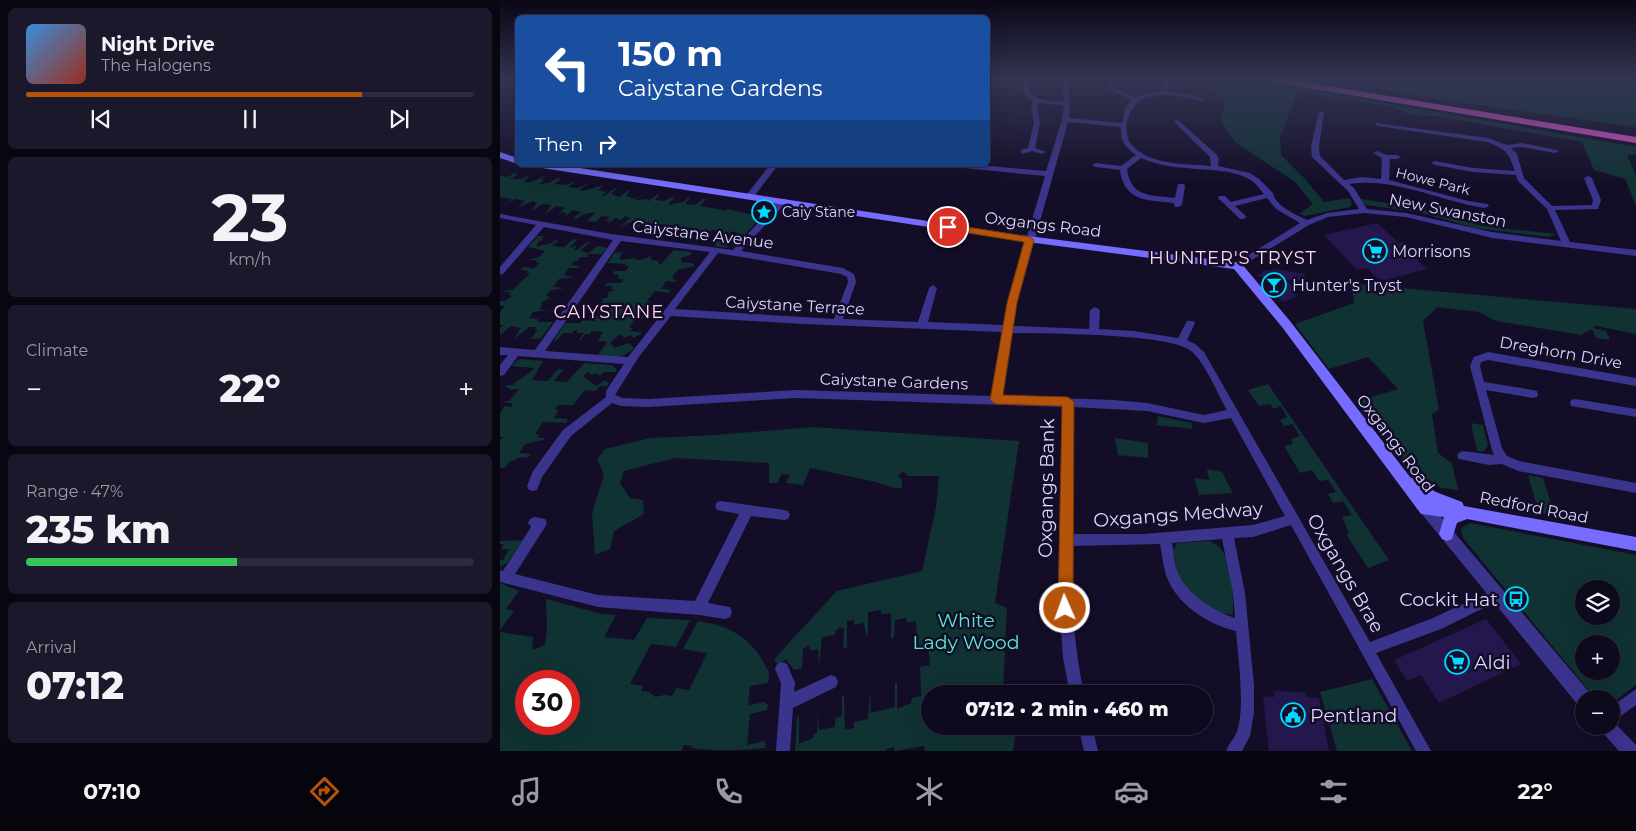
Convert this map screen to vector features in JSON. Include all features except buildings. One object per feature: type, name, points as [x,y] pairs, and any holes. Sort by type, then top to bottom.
[{"type":"highway","points":[[1491,114],[1636,133]]},
{"type":"highway","points":[[1492,114],[1636,141]]},
{"type":"main road","points":[[500,155],[515,160]]},
{"type":"main road","name":"Oxgangs Road","points":[[554,167],[1030,240],[1237,266],[1286,324],[1426,509]]},
{"type":"main road","points":[[1401,476],[1431,497],[1471,513]]},
{"type":"main road","name":"Redford Road","points":[[1426,509],[1471,513],[1636,544]]},
{"type":"main road","points":[[1447,534],[1448,523],[1452,517],[1458,513],[1471,513]]},
{"type":"street","points":[[1035,114],[1036,123],[1027,151],[1042,152]]},
{"type":"street","points":[[996,400],[1012,303],[1066,114]]},
{"type":"street","points":[[1127,114],[1124,125],[1125,140],[1140,155],[1166,164],[1214,168],[1248,175],[1262,186],[1276,205],[1306,223]]},
{"type":"street","points":[[1323,115],[1315,152],[1320,160],[1351,190],[1364,211]]},
{"type":"street","points":[[1065,120],[1124,125]]},
{"type":"street","points":[[1189,124],[1179,123],[1213,156],[1215,160],[1214,168]]},
{"type":"street","points":[[1378,124],[1389,123],[1488,140],[1506,146],[1542,146],[1555,151]]},
{"type":"street","points":[[1506,146],[1513,154],[1519,173],[1527,186],[1550,208],[1567,244]]},
{"type":"street","name":"Howe Park","points":[[1377,154],[1386,157],[1396,157]]},
{"type":"street","points":[[1096,165],[1123,168],[1140,155]]},
{"type":"street","name":"Howe Park","points":[[1385,182],[1386,157]]},
{"type":"street","points":[[1435,163],[1446,168],[1519,173]]},
{"type":"street","points":[[750,196],[772,167]]},
{"type":"street","points":[[975,167],[1050,174]]},
{"type":"street","points":[[1123,168],[1126,181],[1132,192],[1139,196],[1178,204],[1181,186]]},
{"type":"street","name":"Howe Park","points":[[1344,182],[1360,179],[1385,182],[1475,208],[1485,206]]},
{"type":"street","points":[[1587,181],[1598,200],[1595,207]]},
{"type":"street","points":[[1230,205],[1270,195]]},
{"type":"street","points":[[1222,198],[1243,217]]},
{"type":"street","points":[[735,252],[783,201]]},
{"type":"street","points":[[1550,208],[1595,207],[1604,210]]},
{"type":"street","name":"New Swanston","points":[[1237,266],[1306,223],[1328,215],[1364,211],[1392,212],[1478,233],[1636,253]]},
{"type":"street","name":"Caiystane Avenue","points":[[500,216],[619,238],[735,252],[839,270],[849,274],[852,278],[852,286],[837,322]]},
{"type":"street","points":[[500,272],[543,223]]},
{"type":"street","points":[[537,354],[619,238]]},
{"type":"street","points":[[533,486],[537,475],[567,433],[611,398],[610,394],[630,361],[716,250]]},
{"type":"street","points":[[922,326],[933,288]]},
{"type":"street","points":[[1094,310],[1094,333]]},
{"type":"street","name":"Caiystane Terrace","points":[[668,312],[837,322],[1142,335],[1181,342],[1192,347],[1201,355],[1235,413]]},
{"type":"street","points":[[1181,342],[1190,323]]},
{"type":"street","points":[[500,351],[630,361]]},
{"type":"street","points":[[500,372],[516,352]]},
{"type":"street","name":"Dreghorn Drive","points":[[1503,459],[1497,450],[1475,366],[1477,360],[1488,356],[1636,382]]},
{"type":"street","points":[[1481,385],[1533,394]]},
{"type":"street","name":"Caiystane Gardens","points":[[611,398],[621,402],[654,403],[797,394],[1068,402],[1135,406],[1204,419],[1235,413]]},
{"type":"street","name":"Oxgangs Bank","points":[[1068,402],[1065,608],[1076,685]]},
{"type":"street","points":[[1574,403],[1589,402],[1636,413]]},
{"type":"street","name":"Oxgangs Brae","points":[[1235,413],[1424,751]]},
{"type":"street","points":[[1463,456],[1489,460],[1503,459],[1526,468],[1636,488]]},
{"type":"street","points":[[721,506],[784,515]]},
{"type":"street","points":[[1426,509],[1577,690]]},
{"type":"street","points":[[699,608],[747,511]]},
{"type":"street","name":"Oxgangs Medway","points":[[1065,540],[1165,538],[1262,530],[1294,519]]},
{"type":"street","points":[[541,523],[503,576],[598,601],[699,608],[725,612]]},
{"type":"street","points":[[1227,533],[1239,593],[1247,713],[1243,736],[1233,751]]},
{"type":"street","points":[[1165,538],[1175,581],[1181,590],[1218,619],[1231,625],[1242,626]]},
{"type":"street","points":[[1368,649],[1436,624],[1497,594]]},
{"type":"street","points":[[782,669],[788,683],[783,751]]},
{"type":"street","points":[[786,704],[831,682]]},
{"type":"street","points":[[1620,709],[1636,696]]},
{"type":"street","points":[[1088,735],[1092,751]]},
{"type":"street","points":[[1616,735],[1630,751]]},
{"type":"green space","points":[[1222,114],[1289,114],[1280,137],[1281,155],[1306,180],[1324,202],[1350,198],[1352,204],[1350,207],[1305,216],[1299,214],[1313,204],[1295,182],[1235,142],[1221,121]]},
{"type":"green space","points":[[1408,114],[1447,114],[1636,147],[1636,154],[1627,155],[1636,176],[1636,206],[1625,179],[1594,170],[1582,142],[1442,117]]},
{"type":"green space","points":[[1543,114],[1636,114],[1636,127]]},
{"type":"green space","points":[[518,172],[515,174],[517,175],[510,179],[522,179],[531,174],[524,182],[531,182],[545,176],[541,179],[544,180],[539,184],[549,183],[557,178],[561,179],[555,184],[567,185],[576,181],[568,187],[577,188],[590,183],[579,190],[583,191],[604,185],[598,190],[606,192],[602,195],[604,196],[617,188],[611,194],[619,197],[629,190],[631,190],[626,196],[635,199],[646,192],[635,200],[649,199],[646,203],[660,194],[655,200],[664,201],[675,196],[668,205],[683,202],[690,198],[685,204],[695,205],[706,199],[700,206],[724,210],[722,212],[728,209],[753,215],[761,210],[764,211],[764,214],[741,239],[733,231],[723,236],[728,248],[714,246],[720,236],[715,232],[717,229],[709,231],[702,239],[699,238],[703,232],[690,229],[688,232],[690,233],[684,237],[687,231],[679,236],[685,229],[677,225],[669,235],[665,234],[667,231],[665,230],[670,227],[660,224],[650,232],[653,224],[643,223],[633,231],[638,222],[630,222],[620,228],[630,218],[625,216],[621,220],[615,218],[607,225],[609,221],[606,221],[610,217],[602,216],[595,222],[587,221],[596,212],[585,214],[576,219],[573,218],[581,212],[573,210],[565,217],[567,213],[561,216],[566,212],[557,215],[565,208],[557,206],[546,213],[551,205],[543,204],[531,211],[537,203],[533,201],[517,208],[525,201],[515,199],[503,205],[512,199],[500,197],[500,176],[508,177]]},
{"type":"green space","points":[[1361,199],[1406,206],[1483,226],[1556,234],[1549,237],[1475,228],[1418,212],[1366,205]]},
{"type":"green space","points":[[538,236],[544,236],[541,239],[544,240],[539,241],[536,247],[552,243],[560,236],[556,240],[558,241],[552,246],[564,247],[573,239],[577,240],[569,248],[577,246],[574,250],[577,250],[587,242],[589,243],[580,251],[589,253],[598,246],[607,248],[602,254],[589,254],[587,256],[591,257],[580,257],[578,261],[574,261],[571,265],[579,266],[577,268],[568,268],[564,275],[574,277],[559,279],[553,287],[566,288],[551,290],[546,295],[549,296],[548,298],[557,299],[547,299],[541,303],[543,304],[539,310],[551,310],[533,312],[529,318],[538,319],[537,322],[553,322],[540,339],[531,339],[538,329],[535,329],[536,327],[529,327],[514,339],[521,328],[511,326],[500,335],[500,328],[504,325],[500,325],[500,312],[505,306],[500,305],[500,301],[505,301],[512,296],[509,295],[511,292],[500,291],[513,290],[530,273],[520,269],[525,267],[534,269],[539,263],[536,262],[537,260],[528,260],[539,257],[545,251],[528,247]]},
{"type":"green space","points":[[674,250],[691,252],[691,255],[681,258],[682,263],[693,263],[694,266],[678,270],[672,276],[674,276],[672,279],[677,280],[676,282],[666,281],[661,289],[671,290],[669,293],[655,291],[647,301],[651,302],[639,314],[650,316],[648,319],[637,318],[629,327],[632,328],[630,331],[643,333],[633,338],[631,335],[625,338],[621,334],[610,342],[614,348],[629,343],[634,348],[626,354],[617,357],[607,357],[598,354],[607,343],[605,341],[598,341],[603,332],[592,331],[590,334],[585,334],[579,340],[584,333],[577,333],[578,331],[575,330],[572,333],[563,333],[556,341],[554,340],[565,323],[580,323],[582,320],[594,321],[600,311],[588,311],[592,307],[602,307],[603,304],[600,304],[604,299],[597,298],[607,298],[608,292],[615,290],[611,289],[612,286],[605,286],[607,283],[621,283],[624,279],[617,279],[619,275],[613,274],[614,271],[626,271],[629,266],[625,266],[626,264],[608,263],[614,253],[622,252],[619,260],[636,258],[635,260],[640,260],[652,255],[650,259],[660,262],[658,264],[660,265]]},
{"type":"green space","points":[[1357,284],[1636,309],[1636,334],[1596,326],[1593,328],[1606,331],[1610,340],[1596,338],[1592,329],[1581,335],[1496,321],[1479,312],[1437,307],[1423,321],[1439,410],[1432,414],[1438,453],[1452,463],[1458,490],[1442,488],[1414,473],[1355,402],[1398,389],[1368,357],[1329,369],[1295,324],[1354,303],[1352,287]]},
{"type":"green space","points":[[519,359],[543,361],[532,380],[548,381],[558,369],[563,370],[554,381],[567,382],[584,363],[612,365],[617,370],[615,372],[604,372],[600,376],[596,373],[592,375],[588,372],[583,376],[596,386],[605,380],[609,383],[607,386],[599,386],[596,391],[585,390],[573,405],[558,405],[555,409],[559,410],[554,418],[568,419],[566,423],[543,422],[535,434],[539,435],[538,438],[545,438],[525,444],[519,453],[531,454],[529,457],[517,458],[514,461],[510,461],[505,468],[500,468],[500,440],[504,437],[500,437],[500,413],[505,406],[511,407],[513,404],[500,401],[509,401],[519,389],[509,390],[510,388],[505,387],[507,385],[513,385],[534,368],[511,366]]},
{"type":"green space","points":[[1268,384],[1389,560],[1368,568],[1346,534],[1349,533],[1342,517],[1352,515],[1343,501],[1333,503],[1328,494],[1336,492],[1328,480],[1319,481],[1312,470],[1300,473],[1284,446],[1293,444],[1291,439],[1300,436],[1292,424],[1284,426],[1280,420],[1287,417],[1281,406],[1273,409],[1270,404],[1259,406],[1248,390]]},
{"type":"green space","points":[[1158,416],[1191,423],[1193,429],[1157,425]]},
{"type":"green space","points":[[1471,423],[1483,425],[1488,446],[1483,452],[1477,451]]},
{"type":"green space","name":"White Lady Wood","points":[[812,427],[1019,441],[995,603],[1007,608],[1003,685],[921,685],[921,696],[920,667],[930,665],[928,645],[917,647],[916,621],[907,623],[906,618],[895,620],[894,638],[891,638],[891,613],[881,614],[881,610],[868,612],[868,633],[866,637],[864,623],[854,625],[854,620],[847,621],[847,648],[843,647],[844,629],[841,627],[836,630],[835,635],[822,637],[819,668],[818,649],[811,651],[809,645],[803,649],[802,668],[794,670],[786,659],[778,665],[774,659],[837,591],[922,571],[936,507],[939,476],[907,476],[906,473],[902,472],[898,476],[902,479],[902,488],[894,488],[876,482],[810,468],[803,485],[786,483],[790,475],[782,474],[777,483],[769,483],[769,463],[675,458],[624,471],[620,483],[630,498],[643,500],[644,514],[614,531],[610,549],[595,555],[592,513],[604,475],[597,459],[605,449],[650,438]]},
{"type":"green space","points":[[1115,438],[1148,443],[1148,458],[1118,455]]},
{"type":"green space","points":[[1207,469],[1222,472],[1233,493],[1199,495],[1194,478],[1209,480]]},
{"type":"green space","points":[[1528,475],[1543,478],[1555,516],[1539,513]]},
{"type":"green space","points":[[1470,523],[1636,555],[1636,685],[1620,697],[1620,690],[1589,690],[1580,680],[1620,680],[1620,635],[1575,635],[1575,674],[1463,538],[1461,528]]},
{"type":"green space","points":[[523,540],[507,563],[500,567],[500,560],[503,560],[509,549],[501,549],[504,544],[500,544],[500,541]]},
{"type":"green space","points":[[1209,541],[1224,553],[1228,562],[1231,572],[1233,615],[1209,608],[1201,603],[1188,591],[1179,578],[1173,550],[1178,543]]},
{"type":"green space","points":[[500,583],[519,591],[506,609],[514,611],[500,630]]},
{"type":"green space","points":[[546,599],[602,614],[616,615],[604,637],[634,640],[647,618],[690,620],[676,647],[651,644],[630,684],[643,686],[641,691],[649,692],[655,697],[672,696],[676,688],[689,690],[707,653],[683,649],[698,621],[721,626],[741,636],[749,643],[763,661],[769,673],[768,683],[750,686],[748,705],[766,702],[768,704],[767,710],[750,714],[747,745],[765,741],[765,748],[719,750],[691,748],[692,746],[684,745],[681,751],[500,751],[500,632],[533,637],[532,650],[545,645],[547,631]]},
{"type":"green space","points":[[1372,679],[1412,751],[1337,751],[1320,692]]},
{"type":"green space","name":"White Lady Wood","points":[[895,683],[897,683],[897,709],[911,703],[912,698],[921,696],[921,735],[1016,735],[1013,751],[925,751],[924,746],[894,751],[894,747],[886,749],[886,751],[795,751],[797,717],[799,717],[799,744],[813,738],[814,734],[817,733],[818,712],[819,730],[835,727],[835,718],[842,716],[842,696],[844,695],[845,730],[854,728],[854,722],[868,719],[870,690],[871,713],[895,707]]},
{"type":"place","name":"Caiy Stane","points":[[764,212]]},
{"type":"place","name":"Morrisons","points":[[1375,251]]},
{"type":"place","name":"Hunter's Tryst","points":[[1274,285]]},
{"type":"place","name":"Cockit Hat","points":[[1516,599]]},
{"type":"place","name":"Aldi","points":[[1457,662]]},
{"type":"place","name":"Pentland","points":[[1293,715]]},
{"type":"district","name":"HUNTER'S TRYST","points":[[1233,258]]},
{"type":"district","name":"CAIYSTANE","points":[[609,312]]},
{"type":"route","points":[[948,227],[1030,240],[1012,303],[996,400],[1068,402],[1065,608]]}]
